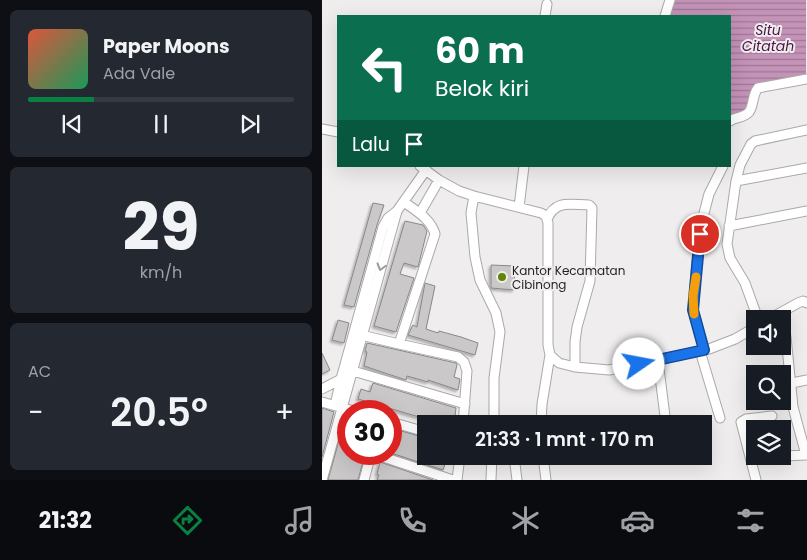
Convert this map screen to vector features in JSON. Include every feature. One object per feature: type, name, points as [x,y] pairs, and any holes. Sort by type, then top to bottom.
[{"type":"street","points":[[666,15],[670,0]]},
{"type":"street","points":[[545,15],[547,4]]},
{"type":"street","points":[[731,122],[748,114],[752,106],[755,90],[758,88],[806,79]]},
{"type":"street","points":[[322,129],[337,132]]},
{"type":"street","points":[[755,310],[745,283],[730,258],[727,244],[740,165],[753,142],[806,130]]},
{"type":"street","points":[[519,207],[524,167]]},
{"type":"street","points":[[720,418],[693,310],[703,217],[709,194],[723,167]]},
{"type":"street","points":[[340,400],[341,379],[383,227],[388,218],[404,202],[423,168],[442,182],[459,191],[541,212],[547,218]]},
{"type":"street","points":[[736,181],[806,168]]},
{"type":"street","points":[[420,213],[442,182]]},
{"type":"street","points":[[474,196],[471,214],[475,257],[480,280],[496,313],[500,332],[494,378],[494,415]]},
{"type":"street","points":[[399,344],[435,234],[433,227],[420,213],[404,202]]},
{"type":"street","points":[[541,415],[550,355],[548,345],[547,218],[552,209],[561,204],[589,205],[592,208],[590,281],[577,327],[575,367]]},
{"type":"street","points":[[341,400],[353,371],[361,336],[397,211]]},
{"type":"street","points":[[729,226],[806,211]]},
{"type":"street","points":[[786,310],[793,304],[806,301]]},
{"type":"street","points":[[550,355],[559,363],[575,367],[614,369],[723,345],[746,332]]},
{"type":"street","points":[[361,336],[458,358],[464,362],[467,371],[464,415]]},
{"type":"street","points":[[658,360],[665,415]]},
{"type":"street","points":[[353,371],[465,404]]},
{"type":"street","points":[[338,400],[326,387],[341,379]]},
{"type":"street","points":[[791,383],[806,380]]},
{"type":"street","points":[[791,401],[806,455],[791,456]]},
{"type":"street","points":[[322,402],[337,402]]},
{"type":"street","points":[[322,480],[337,415]]},
{"type":"street","points":[[746,441],[741,422],[772,416]]},
{"type":"street","points":[[402,425],[417,429]]},
{"type":"street","points":[[402,463],[455,480],[458,465]]},
{"type":"street","points":[[364,480],[369,465]]},
{"type":"street","points":[[491,480],[492,465]]},
{"type":"street","points":[[515,465],[517,480]]},
{"type":"street","points":[[544,465],[546,480]]},
{"type":"street","points":[[752,465],[756,480]]},
{"type":"water","name":"Situ Citatah","points":[[674,0],[806,0],[806,76],[755,84],[749,95],[745,110],[731,116],[731,15],[670,15]]},
{"type":"building","points":[[373,203],[384,205],[354,307],[344,305]]},
{"type":"building","points":[[405,221],[423,225],[427,231],[418,267],[404,263],[400,274],[414,278],[396,332],[374,326]]},
{"type":"building","name":"Kantor Kecamatan Cibinong","points":[[491,265],[515,266],[514,290],[491,288]]},
{"type":"building","points":[[425,283],[435,286],[426,329],[478,343],[475,355],[408,335],[413,325],[417,327]]},
{"type":"building","points":[[338,320],[349,323],[344,343],[332,340]]},
{"type":"building","points":[[367,343],[456,363],[454,377],[460,379],[458,390],[428,380],[428,382],[407,376],[406,380],[364,366]]},
{"type":"building","points":[[322,353],[330,370],[322,374]]},
{"type":"building","points":[[373,383],[456,408],[455,415],[417,416],[402,412],[402,400],[358,399],[361,389],[370,392]]},
{"type":"building","points":[[322,408],[334,412],[322,457]]},
{"type":"building","points":[[402,431],[417,435],[417,462],[402,457]]},
{"type":"building","points":[[337,448],[337,465],[362,465],[358,480],[328,480]]},
{"type":"building","points":[[379,465],[389,465],[433,480],[377,480],[379,475],[377,474]]},
{"type":"building","points":[[428,465],[445,465],[443,470]]},
{"type":"slow traffic","points":[[694,314],[693,296],[696,277]]},
{"type":"place","name":"Kantor Kecamatan Cibinong","points":[[502,277]]},
{"type":"route","points":[[639,364],[704,350],[693,310],[700,234]]}]
